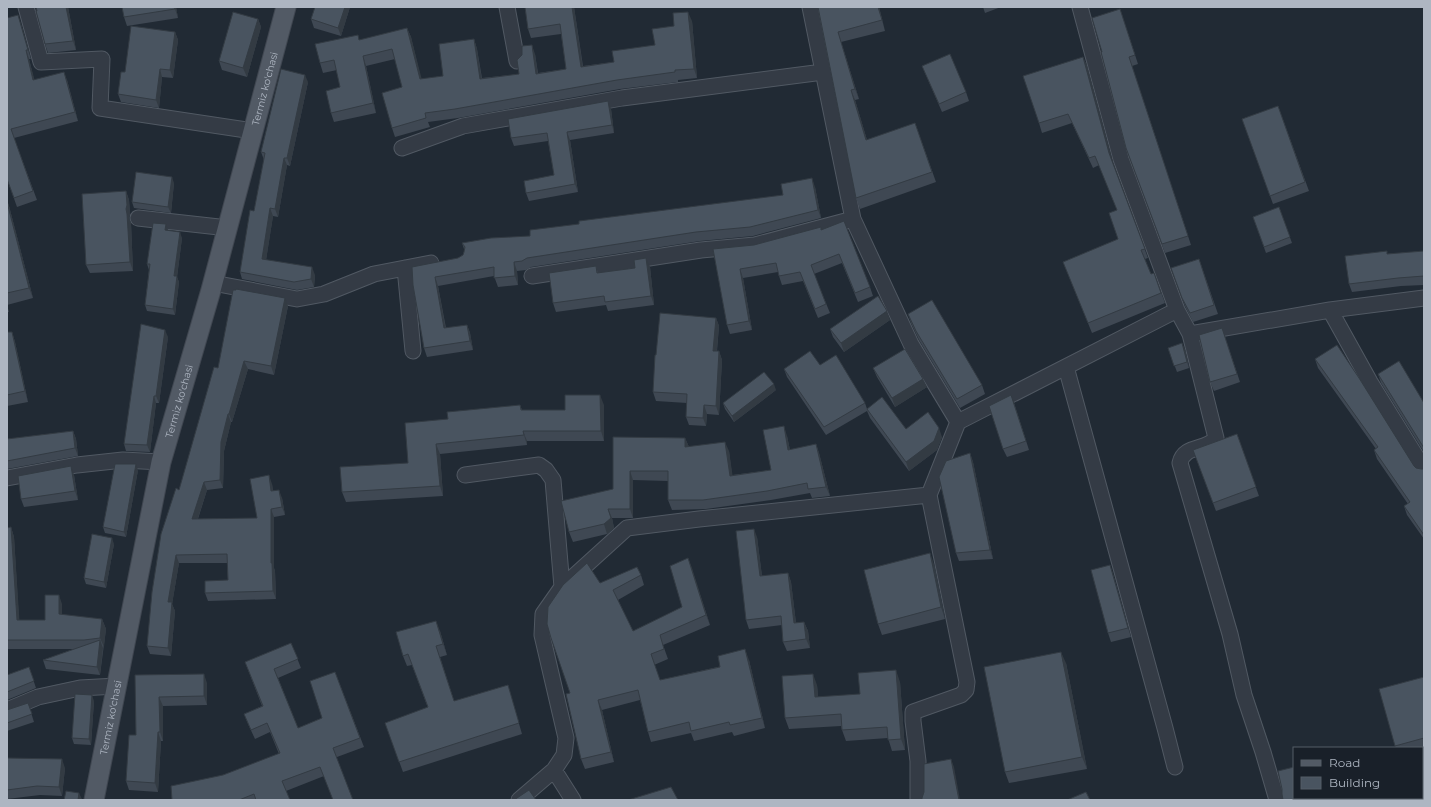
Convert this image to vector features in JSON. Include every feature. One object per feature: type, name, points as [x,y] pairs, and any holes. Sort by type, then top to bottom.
[{"type":"main road","name":"Termiz ko'chasi","points":[[94,800],[161,462],[213,283],[286,7]]},
{"type":"street","points":[[26,7],[40,62],[102,59],[100,108],[249,129],[253,131]]},
{"type":"street","points":[[506,7],[517,61]]},
{"type":"street","points":[[810,7],[853,219],[911,344],[958,422]]},
{"type":"street","points":[[1080,7],[1121,159],[1177,310],[1190,334],[1216,438],[1211,443],[1186,452],[1181,458],[1180,463],[1230,634],[1244,695],[1264,752],[1277,800]]},
{"type":"street","points":[[402,148],[463,126],[622,98],[823,72]]},
{"type":"street","points":[[138,218],[228,228]]},
{"type":"street","points":[[532,276],[701,250],[755,245],[853,219]]},
{"type":"street","points":[[213,283],[297,299],[324,294],[374,274],[444,261]]},
{"type":"street","points":[[405,268],[412,351]]},
{"type":"street","points":[[1190,334],[1330,310],[1424,298]]},
{"type":"street","points":[[918,800],[918,761],[913,712],[961,695],[966,690],[968,682],[929,495],[958,422],[1177,310]]},
{"type":"street","points":[[1330,310],[1370,382],[1424,469]]},
{"type":"street","points":[[1066,367],[1175,767]]},
{"type":"street","points":[[7,478],[77,465],[123,460],[161,462]]},
{"type":"street","points":[[465,475],[539,466],[546,470],[553,480],[562,587]]},
{"type":"street","points":[[519,800],[554,770],[564,755],[566,738],[542,635],[543,614],[562,587],[627,528],[929,495]]},
{"type":"street","points":[[7,710],[38,697],[80,688],[117,686]]},
{"type":"street","points":[[554,770],[573,800]]},
{"type":"building","points":[[36,7],[66,7],[73,41],[45,44]]},
{"type":"building","points":[[122,7],[174,7],[175,9],[124,17]]},
{"type":"building","points":[[315,7],[345,7],[338,28],[311,19]]},
{"type":"building","points":[[525,7],[572,7],[581,67],[614,62],[612,51],[655,45],[652,29],[674,26],[673,13],[688,12],[694,69],[675,70],[675,72],[617,80],[425,113],[426,118],[392,128],[382,93],[402,87],[392,49],[363,56],[373,103],[331,113],[326,91],[340,87],[334,60],[320,63],[315,44],[358,35],[359,40],[407,28],[420,79],[443,76],[439,44],[474,39],[480,79],[519,74],[517,60],[522,55],[522,46],[532,45],[536,74],[566,69],[560,24],[528,29]]},
{"type":"building","points":[[818,7],[878,7],[882,20],[838,32],[855,89],[851,90],[866,140],[915,123],[932,172],[856,198]]},
{"type":"building","points":[[1120,9],[1135,55],[1129,57],[1188,236],[1162,244],[1126,148],[1092,18]]},
{"type":"building","points":[[233,12],[258,19],[243,68],[219,61]]},
{"type":"building","points":[[18,15],[28,50],[26,50],[33,80],[64,72],[75,112],[11,129],[33,191],[14,198],[7,179],[7,18]]},
{"type":"building","points":[[131,26],[175,32],[170,70],[160,69],[156,100],[118,94],[121,72],[125,72]]},
{"type":"building","points":[[950,54],[966,92],[939,104],[922,66]]},
{"type":"building","points":[[1083,57],[1109,153],[1145,249],[1141,250],[1151,274],[1154,273],[1161,293],[1088,323],[1063,262],[1118,239],[1109,213],[1117,210],[1095,156],[1089,158],[1068,114],[1039,123],[1023,76]]},
{"type":"building","points":[[281,69],[305,75],[287,158],[284,158],[275,209],[270,208],[262,259],[312,267],[311,279],[294,282],[240,272],[250,210],[254,211],[265,153],[261,152]]},
{"type":"building","points":[[608,101],[612,125],[567,132],[575,184],[526,193],[524,181],[554,175],[547,133],[511,138],[508,119]]},
{"type":"building","points":[[1278,106],[1305,182],[1270,196],[1242,119]]},
{"type":"building","points":[[136,172],[172,177],[168,207],[132,202]]},
{"type":"building","points":[[812,178],[818,210],[750,227],[696,232],[527,258],[522,261],[514,262],[515,276],[494,278],[494,267],[435,277],[444,328],[467,325],[470,341],[424,348],[413,285],[412,267],[458,258],[463,255],[464,252],[465,247],[462,243],[491,238],[530,236],[530,230],[579,224],[579,221],[783,195],[781,184]]},
{"type":"building","points":[[126,191],[130,262],[86,265],[82,194]]},
{"type":"building","points":[[7,202],[29,288],[7,293]]},
{"type":"building","points":[[1279,207],[1290,237],[1264,247],[1253,217]]},
{"type":"building","points":[[844,221],[870,287],[855,293],[839,254],[811,265],[826,304],[815,309],[800,272],[779,276],[776,263],[740,269],[749,321],[727,325],[713,249],[754,245],[821,227],[821,230]]},
{"type":"building","points":[[153,223],[166,224],[165,230],[180,232],[174,276],[177,276],[173,309],[145,305],[150,264],[147,264]]},
{"type":"building","points":[[1387,251],[1387,254],[1424,251],[1424,276],[1349,284],[1345,256]]},
{"type":"building","points":[[646,258],[651,296],[605,302],[604,296],[553,303],[549,273],[596,266],[597,273],[635,268],[634,260]]},
{"type":"building","points":[[1199,259],[1214,305],[1190,313],[1182,298],[1171,268]]},
{"type":"building","points":[[236,289],[285,298],[271,366],[244,361],[221,442],[220,480],[204,482],[192,519],[257,518],[250,479],[269,475],[271,491],[279,490],[282,507],[271,509],[271,563],[273,591],[205,593],[205,581],[228,580],[227,554],[176,555],[168,602],[172,602],[168,648],[147,646],[152,592],[161,534],[176,488],[179,490],[214,367],[218,368],[233,290]]},
{"type":"building","points":[[878,296],[887,311],[841,343],[830,329]]},
{"type":"building","points":[[932,300],[982,385],[957,399],[916,331],[908,314]]},
{"type":"building","points":[[660,313],[716,318],[713,351],[719,351],[716,406],[704,405],[703,418],[686,417],[687,394],[653,392],[655,355]]},
{"type":"building","points":[[141,324],[165,330],[156,396],[154,396],[147,445],[124,444]]},
{"type":"building","points":[[1222,328],[1237,374],[1210,382],[1199,335]]},
{"type":"building","points":[[7,332],[12,332],[25,391],[7,395]]},
{"type":"building","points":[[1182,343],[1187,362],[1174,366],[1168,348]]},
{"type":"building","points":[[1337,345],[1414,466],[1416,468],[1424,469],[1424,535],[1404,506],[1410,502],[1374,450],[1378,447],[1315,359]]},
{"type":"building","points":[[905,349],[923,379],[892,398],[873,368]]},
{"type":"building","points":[[810,351],[820,365],[836,355],[865,403],[824,427],[784,369]]},
{"type":"building","points":[[1399,361],[1424,403],[1424,448],[1378,374]]},
{"type":"building","points":[[764,372],[774,384],[732,416],[723,403]]},
{"type":"building","points":[[565,395],[600,395],[601,431],[523,431],[524,435],[436,444],[440,486],[342,492],[340,467],[408,463],[405,423],[448,419],[447,412],[520,405],[521,410],[565,410]]},
{"type":"building","points":[[1011,395],[1026,441],[1003,449],[989,406]]},
{"type":"building","points":[[882,397],[906,429],[928,412],[939,428],[934,441],[906,462],[867,409]]},
{"type":"building","points":[[784,426],[788,450],[816,444],[826,487],[808,489],[807,483],[767,491],[703,500],[668,500],[668,471],[630,471],[630,509],[608,509],[611,518],[604,524],[569,532],[561,501],[613,489],[613,437],[685,438],[685,447],[725,442],[730,476],[771,470],[763,430]]},
{"type":"building","points":[[73,431],[75,448],[7,461],[7,439]]},
{"type":"building","points":[[1237,434],[1256,487],[1213,503],[1193,450]]},
{"type":"building","points":[[970,453],[990,550],[956,553],[939,477],[946,461]]},
{"type":"building","points":[[115,464],[136,464],[124,532],[103,527]]},
{"type":"building","points":[[71,466],[75,491],[21,499],[18,476]]},
{"type":"building","points":[[11,527],[17,620],[45,620],[45,595],[59,595],[59,614],[102,619],[100,638],[84,640],[7,640],[7,528]]},
{"type":"building","points":[[754,529],[760,576],[788,573],[794,623],[804,622],[806,639],[783,642],[781,616],[746,620],[736,531]]},
{"type":"building","points":[[92,534],[112,538],[104,582],[84,578]]},
{"type":"building","points":[[930,553],[941,607],[878,624],[864,570]]},
{"type":"building","points":[[688,558],[706,615],[660,635],[664,649],[651,654],[660,680],[720,667],[718,656],[745,649],[762,718],[730,725],[729,722],[691,731],[689,722],[648,732],[638,690],[598,700],[611,752],[581,759],[566,694],[570,693],[547,624],[548,607],[563,585],[587,563],[600,583],[637,567],[641,575],[613,590],[633,631],[682,607],[670,566]]},
{"type":"building","points":[[1110,565],[1128,628],[1108,633],[1091,570]]},
{"type":"building","points":[[436,621],[443,644],[436,646],[454,701],[508,685],[519,723],[399,762],[385,723],[428,707],[408,654],[403,656],[396,632]]},
{"type":"building","points":[[100,640],[97,667],[43,660]]},
{"type":"building","points":[[291,643],[298,659],[274,669],[298,728],[322,718],[310,681],[335,672],[360,738],[333,748],[353,800],[333,800],[320,767],[282,781],[290,800],[256,800],[254,794],[239,800],[172,800],[171,786],[223,775],[280,753],[267,723],[251,730],[244,714],[263,706],[245,662]]},
{"type":"building","points":[[1061,652],[1082,757],[1005,772],[984,667]]},
{"type":"building","points":[[29,667],[34,681],[7,692],[7,675]]},
{"type":"building","points":[[896,670],[901,739],[888,740],[887,727],[842,730],[841,714],[785,718],[782,676],[813,674],[815,697],[860,694],[858,673]]},
{"type":"building","points":[[204,674],[204,696],[159,697],[160,732],[158,732],[155,783],[126,781],[129,735],[136,735],[135,675]]},
{"type":"building","points":[[1424,677],[1424,738],[1395,746],[1379,689]]},
{"type":"building","points":[[75,694],[92,695],[89,739],[72,738]]},
{"type":"building","points":[[28,703],[32,714],[7,723],[7,710]]},
{"type":"building","points":[[7,758],[62,759],[59,787],[37,786],[7,790]]},
{"type":"building","points":[[951,759],[959,800],[922,800],[924,792],[924,764]]},
{"type":"building","points":[[1293,767],[1293,799],[1322,800],[1283,800],[1278,771]]},
{"type":"building","points":[[671,787],[678,800],[628,800]]},
{"type":"building","points":[[529,790],[536,800],[514,800]]},
{"type":"building","points":[[66,791],[79,793],[78,800],[64,800]]},
{"type":"building","points":[[1086,792],[1090,800],[1067,800]]}]
